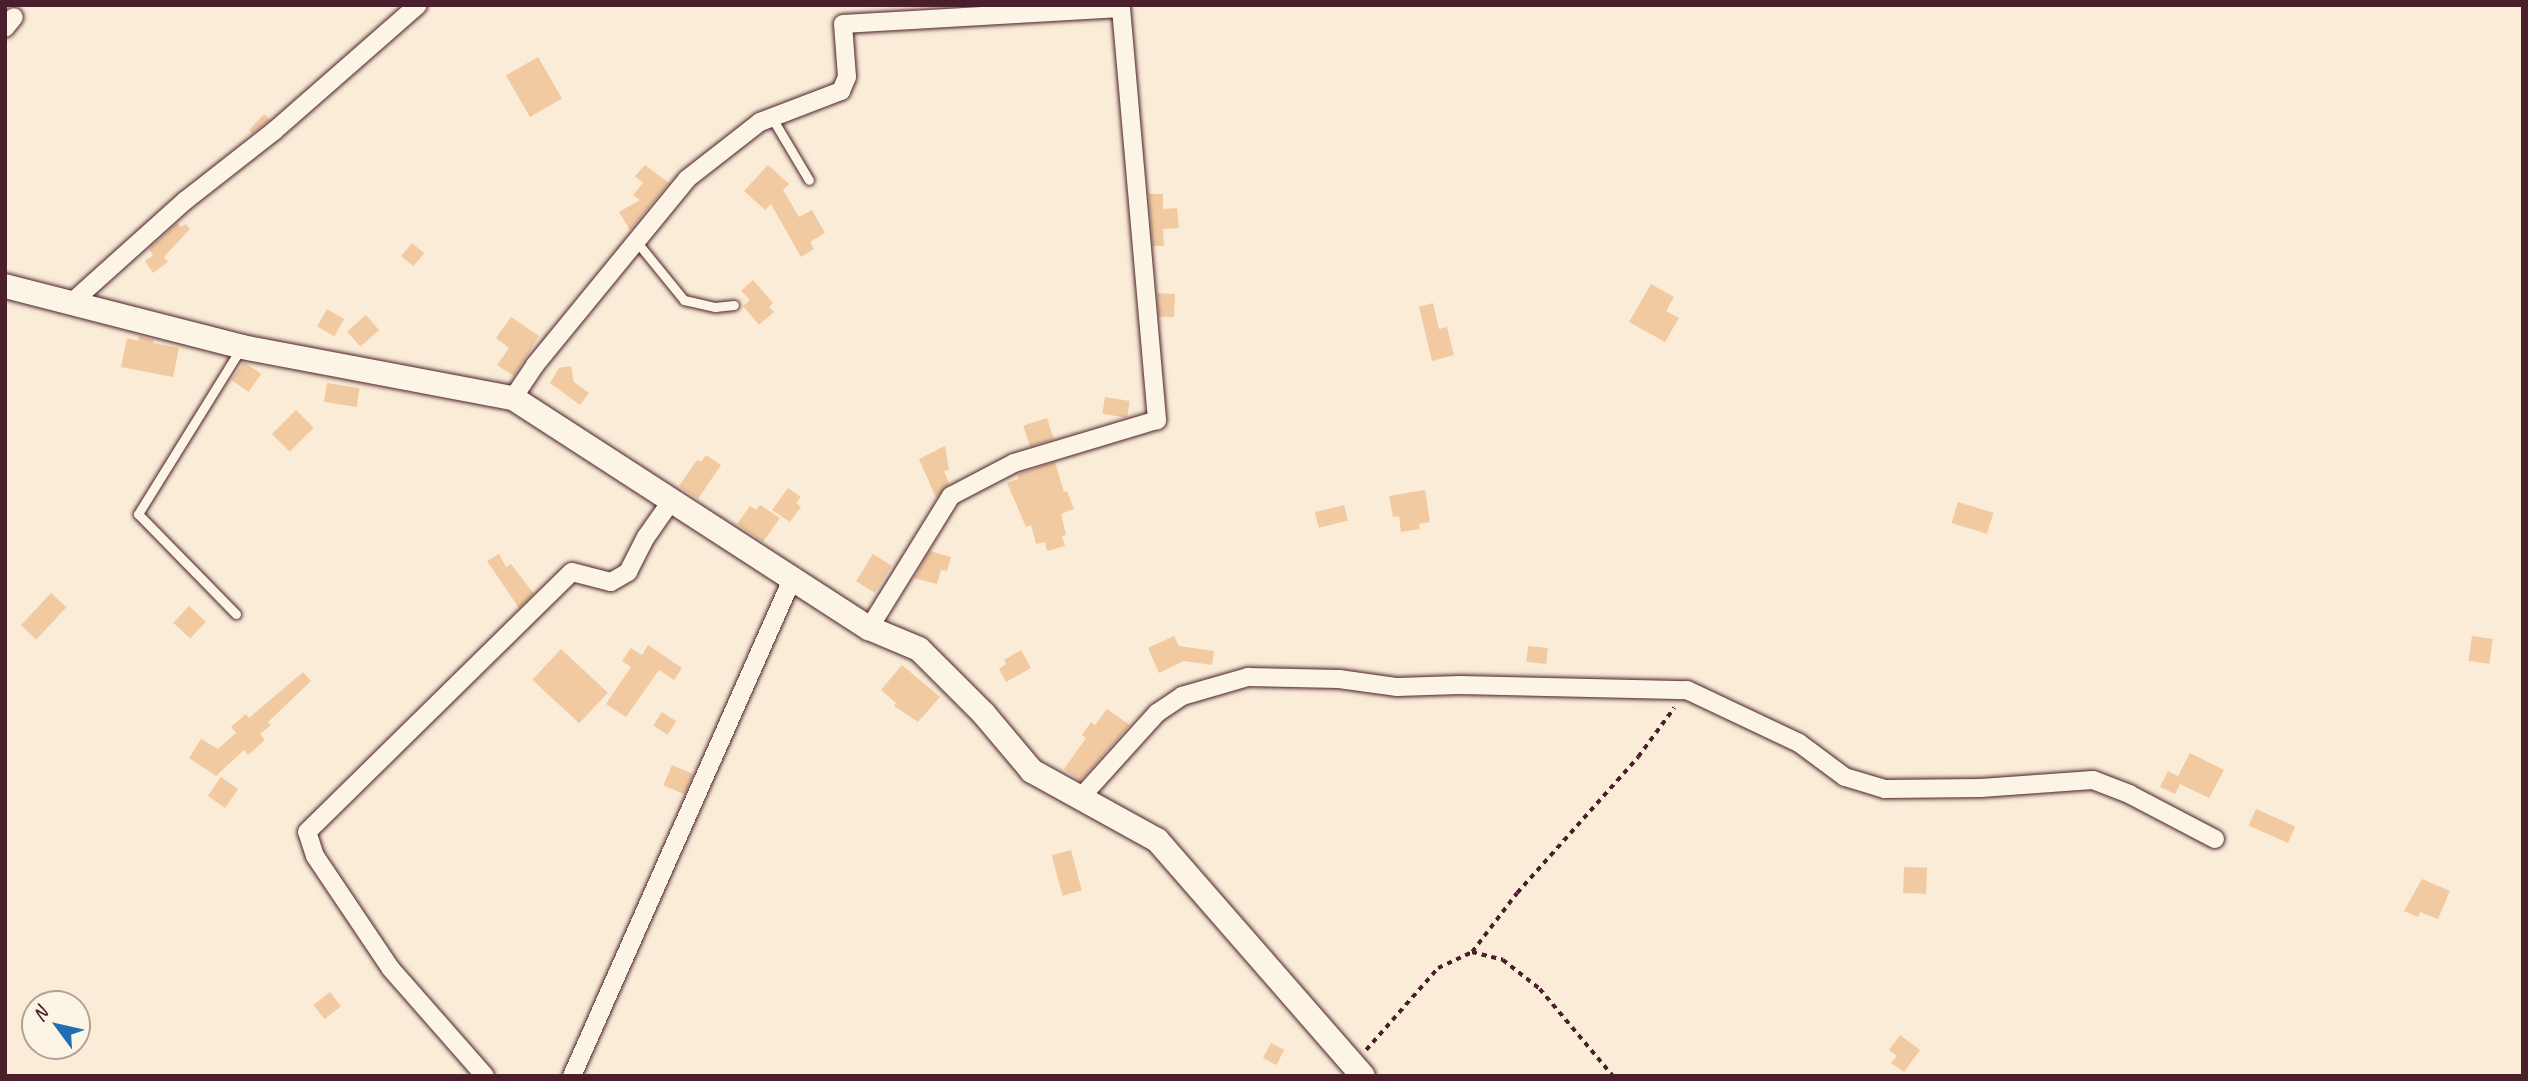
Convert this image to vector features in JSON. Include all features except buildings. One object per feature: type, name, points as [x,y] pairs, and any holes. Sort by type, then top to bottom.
[{"type":"street","points":[[70,304],[187,200],[274,131],[418,5]]},
{"type":"street","points":[[513,398],[534,365],[687,179],[760,122],[841,91],[847,77],[843,24],[1121,9],[1157,420],[1014,463],[951,496],[869,628]]},
{"type":"street","points":[[5,286],[242,347],[513,398],[869,628],[919,649],[984,714],[1032,771],[1082,796],[1157,840],[1359,1071]]},
{"type":"street","points":[[485,1076],[391,969],[315,856],[307,832],[572,572],[611,582],[628,572],[646,537],[672,500]]},
{"type":"street","points":[[572,1076],[793,577]]},
{"type":"street","points":[[1082,796],[1157,713],[1182,696],[1248,677],[1339,679],[1397,687],[1460,685],[1687,690],[1799,743],[1845,777],[1885,789],[1981,788],[2093,780],[2129,794],[2215,839]]},
{"type":"lane","points":[[772,118],[809,180]]},
{"type":"lane","points":[[636,241],[684,300],[715,307],[734,304]]},
{"type":"lane","points":[[236,614],[138,514],[242,347]]},
{"type":"path","points":[[1359,1071],[1383,1027],[1438,968],[1472,952],[1517,892],[1638,757],[1687,690]]},
{"type":"path","points":[[1472,952],[1503,960],[1540,989],[1613,1076]]}]
